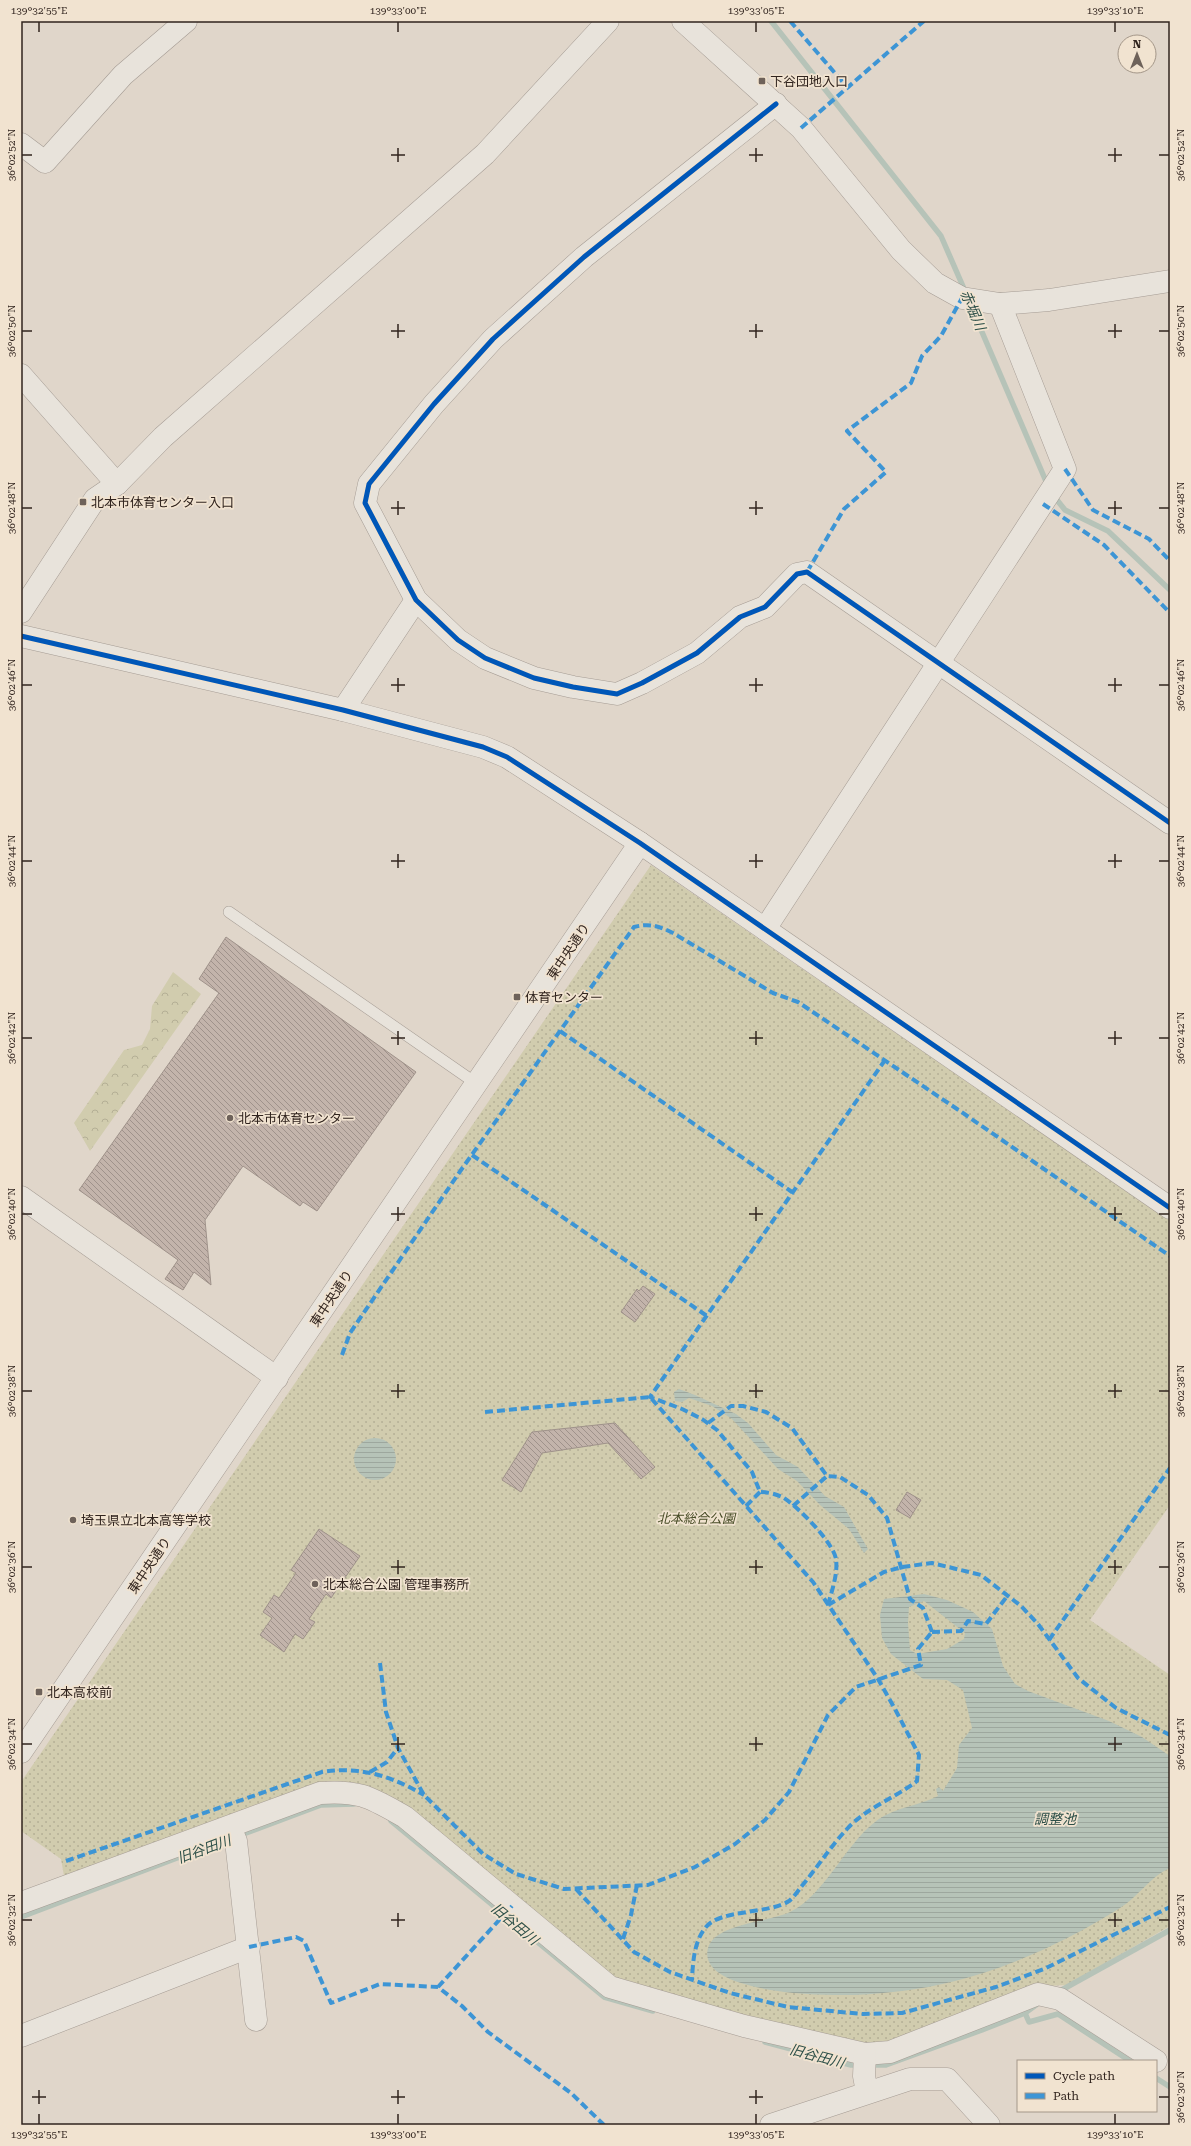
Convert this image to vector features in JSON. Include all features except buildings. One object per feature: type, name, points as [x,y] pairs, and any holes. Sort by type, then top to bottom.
[{"type":"street","points":[[21,144],[45,162],[123,75],[186,21]]},
{"type":"street","points":[[21,612],[95,499],[117,484],[163,437],[485,154],[608,21]]},
{"type":"street","points":[[683,21],[801,128],[901,250],[935,283],[962,298],[1000,304],[1049,300],[1170,281]]},
{"type":"street","points":[[776,104],[584,257],[493,339],[434,404],[369,484],[365,503],[416,600],[458,640],[485,658],[534,678],[573,687],[617,694],[642,683],[697,653],[740,617],[765,607],[797,574],[807,572],[1170,823]]},
{"type":"street","points":[[765,929],[1065,469],[1000,304]]},
{"type":"street","points":[[21,375],[117,484]]},
{"type":"street","points":[[343,710],[416,600]]},
{"type":"street","points":[[21,636],[343,710],[483,747],[507,757],[640,844],[765,929],[1170,1208]]},
{"type":"street","name":"東中央通り","points":[[21,1752],[640,844]]},
{"type":"street","points":[[21,1197],[277,1378]]},
{"type":"street","points":[[21,1904],[320,1793],[344,1791],[370,1797],[405,1818],[610,1988],[744,2026],[865,2070],[910,2079],[947,2079],[988,2125]]},
{"type":"street","points":[[230,1827],[236,1841],[249,1946],[256,2020]]},
{"type":"street","points":[[21,2036],[249,1946]]},
{"type":"street","points":[[771,2125],[865,2070],[890,2052],[1038,1994],[1060,1999],[1154,2060]]},
{"type":"street","points":[[1157,2062],[1170,2070]]},
{"type":"lane","points":[[229,912],[477,1084]]},
{"type":"green space","name":"北本総合公園","points":[[651,865],[1170,1221],[1170,1505],[1090,1620],[1170,1675],[1170,1926],[1067,1985],[1047,1986],[882,2046],[859,2046],[614,1981],[413,1811],[387,1794],[351,1785],[64,1876],[61,1859],[21,1831],[21,1782]]},
{"type":"green space","points":[[173,972],[201,994],[90,1151],[74,1123],[124,1050],[142,1045],[150,1029],[152,1006]]},
{"type":"water","points":[[679,1389],[736,1414],[748,1423],[776,1455],[798,1467],[825,1496],[844,1507],[868,1549],[864,1553],[849,1529],[820,1505],[797,1481],[778,1469],[732,1419],[712,1406],[689,1398],[682,1402],[675,1401],[674,1392]]},
{"type":"water","points":[[371,1438],[379,1438],[390,1444],[396,1455],[396,1463],[390,1474],[379,1480],[371,1480],[360,1474],[354,1463],[354,1455],[360,1444]]},
{"type":"water","name":"調整池","points":[[924,1594],[947,1600],[973,1612],[992,1629],[1003,1666],[1015,1684],[1028,1691],[1109,1721],[1142,1737],[1170,1756],[1170,1868],[1157,1876],[1120,1908],[1079,1932],[1036,1953],[970,1977],[919,1989],[856,1995],[804,1994],[747,1985],[724,1976],[710,1964],[708,1948],[713,1940],[721,1933],[732,1928],[781,1915],[802,1905],[824,1883],[853,1844],[875,1822],[889,1813],[938,1796],[936,1789],[939,1787],[943,1791],[957,1768],[959,1745],[972,1728],[963,1690],[947,1680],[923,1679],[891,1654],[882,1638],[880,1615],[884,1599]],"holes":[[[924,1601],[965,1633],[964,1639],[947,1649],[917,1654],[910,1650],[908,1623],[909,1607]]]},
{"type":"waterway","name":"赤堀川","points":[[771,21],[941,236],[965,291]]},
{"type":"waterway","name":"赤堀川","points":[[970,304],[1048,486]]},
{"type":"waterway","name":"赤堀川","points":[[1053,495],[1065,510],[1108,531],[1170,590]]},
{"type":"waterway","name":"旧谷田川","points":[[238,1836],[321,1805],[354,1804]]},
{"type":"waterway","name":"旧谷田川","points":[[391,1821],[604,1997],[653,2011]]},
{"type":"waterway","name":"旧谷田川","points":[[21,1917],[230,1838]]},
{"type":"waterway","points":[[1058,1992],[1170,1930]]},
{"type":"waterway","name":"旧谷田川","points":[[868,2065],[886,2065],[1025,2013],[1036,2005]]},
{"type":"waterway","points":[[1025,2013],[1029,2022],[1058,2014],[1128,2060]]},
{"type":"waterway","name":"旧谷田川","points":[[765,2042],[851,2065],[860,2065]]},
{"type":"waterway","points":[[1157,2079],[1170,2087]]},
{"type":"marked path","points":[[790,21],[847,87]]},
{"type":"marked path","points":[[801,128],[924,21]]},
{"type":"marked path","points":[[807,572],[844,509],[886,472],[847,431],[911,383],[922,356],[941,336],[962,298]]},
{"type":"marked path","points":[[1065,469],[1093,510],[1149,539],[1170,561]]},
{"type":"marked path","points":[[1043,504],[1104,545],[1170,613]]},
{"type":"marked path","points":[[342,1355],[350,1333],[461,1170],[634,927],[644,925],[654,926],[673,933],[773,993],[798,1002],[960,1111],[1170,1256]]},
{"type":"marked path","points":[[560,1031],[792,1192]]},
{"type":"marked path","points":[[828,1605],[833,1588],[836,1559],[829,1544],[822,1535],[798,1509],[784,1498],[778,1495],[760,1492],[752,1472],[717,1430],[702,1419],[682,1409],[650,1397],[885,1060]]},
{"type":"marked path","points":[[472,1155],[707,1316]]},
{"type":"marked path","points":[[485,1412],[650,1397],[813,1582],[878,1679],[919,1755],[917,1781],[863,1815],[847,1829],[789,1901],[770,1908],[723,1917],[713,1921],[706,1927],[697,1945],[692,1979]]},
{"type":"marked path","points":[[708,1423],[731,1406],[743,1406],[766,1412],[792,1428],[827,1476],[840,1477],[868,1495],[887,1518],[910,1599],[923,1608],[932,1632]]},
{"type":"marked path","points":[[1049,1640],[1170,1468]]},
{"type":"marked path","points":[[793,1506],[827,1476]]},
{"type":"marked path","points":[[746,1506],[760,1492]]},
{"type":"marked path","points":[[828,1605],[884,1572],[902,1567],[932,1563],[981,1575],[1021,1606],[1038,1624],[1078,1678],[1116,1708],[1170,1735]]},
{"type":"marked path","points":[[932,1632],[961,1631],[968,1621],[986,1624],[1008,1595]]},
{"type":"marked path","points":[[380,1663],[386,1712],[398,1748],[424,1795],[483,1854],[516,1874],[564,1889],[648,1885],[695,1867],[735,1844],[765,1820],[789,1792],[828,1715],[856,1687],[921,1665],[918,1649],[932,1632]]},
{"type":"marked path","points":[[370,1772],[387,1762],[398,1748]]},
{"type":"marked path","points":[[66,1861],[322,1772],[350,1770],[375,1774],[412,1788],[424,1795]]},
{"type":"marked path","points":[[623,1939],[631,1915],[637,1885]]},
{"type":"marked path","points":[[576,1889],[634,1952],[670,1972],[730,1993],[788,2007],[863,2014],[902,2013],[996,1987],[1044,1969],[1170,1907]]},
{"type":"marked path","points":[[438,1987],[512,1906]]},
{"type":"marked path","points":[[249,1947],[296,1937],[304,1941],[331,2003],[380,1984],[438,1987],[462,2006],[488,2032],[571,2093],[604,2125]]},
{"type":"cycle path","points":[[776,104],[584,257],[493,339],[434,404],[369,484],[365,503],[416,600],[458,640],[485,658],[534,678],[573,687],[617,694],[642,683],[697,653],[740,617],[765,607],[797,574],[807,572],[1170,823]]},
{"type":"cycle path","points":[[21,636],[343,710],[483,747],[507,757],[640,843],[1170,1208]]},
{"type":"place","name":"下谷団地入口","points":[[762,81]]},
{"type":"place","name":"北本市体育センター入口","points":[[83,502]]},
{"type":"place","name":"体育センター","points":[[517,997]]},
{"type":"place","name":"北本市体育センター","points":[[230,1118]]},
{"type":"place","name":"埼玉県立北本高等学校","points":[[73,1520]]},
{"type":"place","name":"北本総合公園 管理事務所","points":[[315,1584]]},
{"type":"place","name":"北本高校前","points":[[39,1692]]}]
